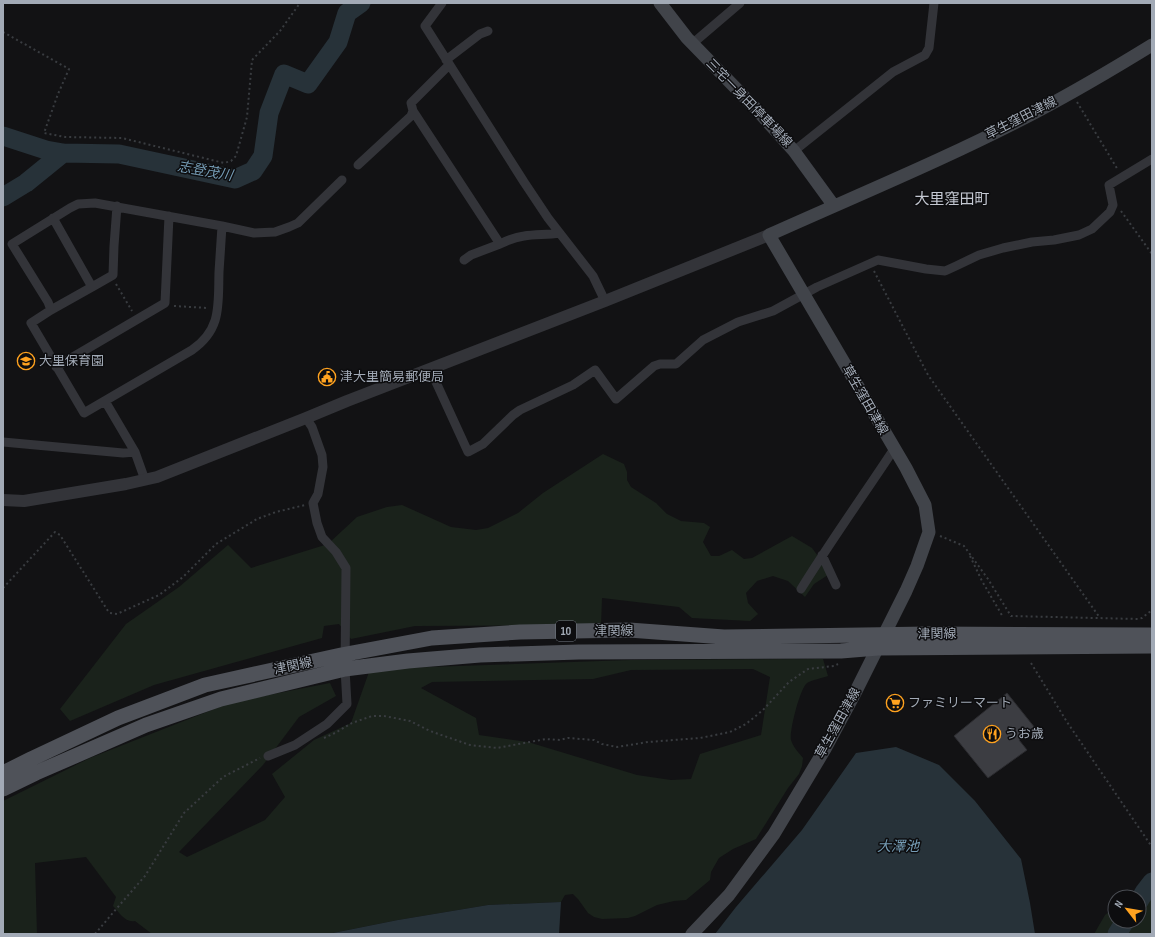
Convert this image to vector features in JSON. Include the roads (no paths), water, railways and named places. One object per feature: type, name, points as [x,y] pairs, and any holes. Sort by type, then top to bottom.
[{"type":"main road","name":"三宅一身田停車場線","points":[[660,3],[692,44],[794,150],[834,206]]},
{"type":"main road","name":"草生窪田津線","points":[[692,934],[729,895],[774,834],[825,749],[906,591],[929,532],[925,505],[906,468],[769,235],[936,161],[1034,113],[1115,68],[1152,45]]},
{"type":"main road","name":"津関線","points":[[3,789],[146,725],[221,699],[432,638],[520,632],[629,630],[724,637],[982,634],[1152,635]]},
{"type":"main road","name":"津関線","points":[[3,773],[118,718],[205,685],[345,662],[408,661],[480,655],[579,652],[841,651],[878,648],[1152,646]]},
{"type":"street","points":[[442,3],[425,26],[524,182],[559,233],[592,276],[605,301]]},
{"type":"street","points":[[692,44],[740,3]]},
{"type":"street","points":[[794,150],[893,72],[925,55],[929,48],[934,3]]},
{"type":"street","points":[[488,31],[480,34],[447,62],[411,104],[413,111],[500,244]]},
{"type":"street","points":[[358,165],[411,116],[413,111]]},
{"type":"street","points":[[430,369],[468,452],[483,444],[512,415],[533,403],[573,385],[595,370],[616,399],[654,366],[660,364],[676,364],[703,340],[738,322],[773,311],[803,294],[878,260],[945,271],[979,255],[1003,248],[1079,235],[1092,229],[1110,212],[1113,205],[1109,185],[1152,159]]},
{"type":"street","points":[[51,310],[48,302],[12,244],[78,204],[95,202],[254,233],[275,232],[289,228],[298,223],[342,180]]},
{"type":"street","points":[[117,206],[113,275],[31,323],[84,413],[200,345],[204,340],[213,326],[217,316],[222,226]]},
{"type":"street","points":[[56,367],[166,303],[170,216]]},
{"type":"street","points":[[53,218],[92,287]]},
{"type":"street","points":[[464,260],[471,255],[514,238],[559,233]]},
{"type":"street","points":[[3,500],[24,500],[126,484],[156,477],[769,235]]},
{"type":"street","points":[[104,401],[135,452],[145,480]]},
{"type":"street","points":[[268,756],[295,745],[327,724],[347,704],[345,662],[346,568],[336,552],[322,537],[317,523],[313,503],[318,494],[323,467],[322,455],[312,427],[306,418]]},
{"type":"street","points":[[3,442],[123,453],[135,452]]},
{"type":"street","points":[[801,590],[822,555],[894,448]]},
{"type":"street","points":[[822,555],[836,585]]},
{"type":"water","name":"大澤池","points":[[896,747],[939,765],[975,801],[1021,859],[1035,934],[715,934],[736,907],[802,830],[856,753]]},
{"type":"water","points":[[561,902],[559,934],[328,934],[398,920],[488,905]]},
{"type":"waterway","name":"志登茂川","points":[[3,136],[46,150],[63,153],[119,154],[235,179],[253,171],[263,156],[269,113],[284,74],[308,84],[338,42],[347,13],[361,3]]},
{"type":"waterway","points":[[3,197],[26,183],[63,153]]},
{"type":"waterway","points":[[1147,889],[1152,882]]},
{"type":"waterway","points":[[1117,934],[1120,929]]},
{"type":"place","name":"大里保育園","points":[[26,361]]},
{"type":"place","name":"津大里簡易郵便局","points":[[327,377]]},
{"type":"place","name":"ファミリーマート","points":[[895,703]]},
{"type":"place","name":"うお歳","points":[[992,734]]},
{"type":"district","name":"大里窪田町","points":[[952,199]]}]
